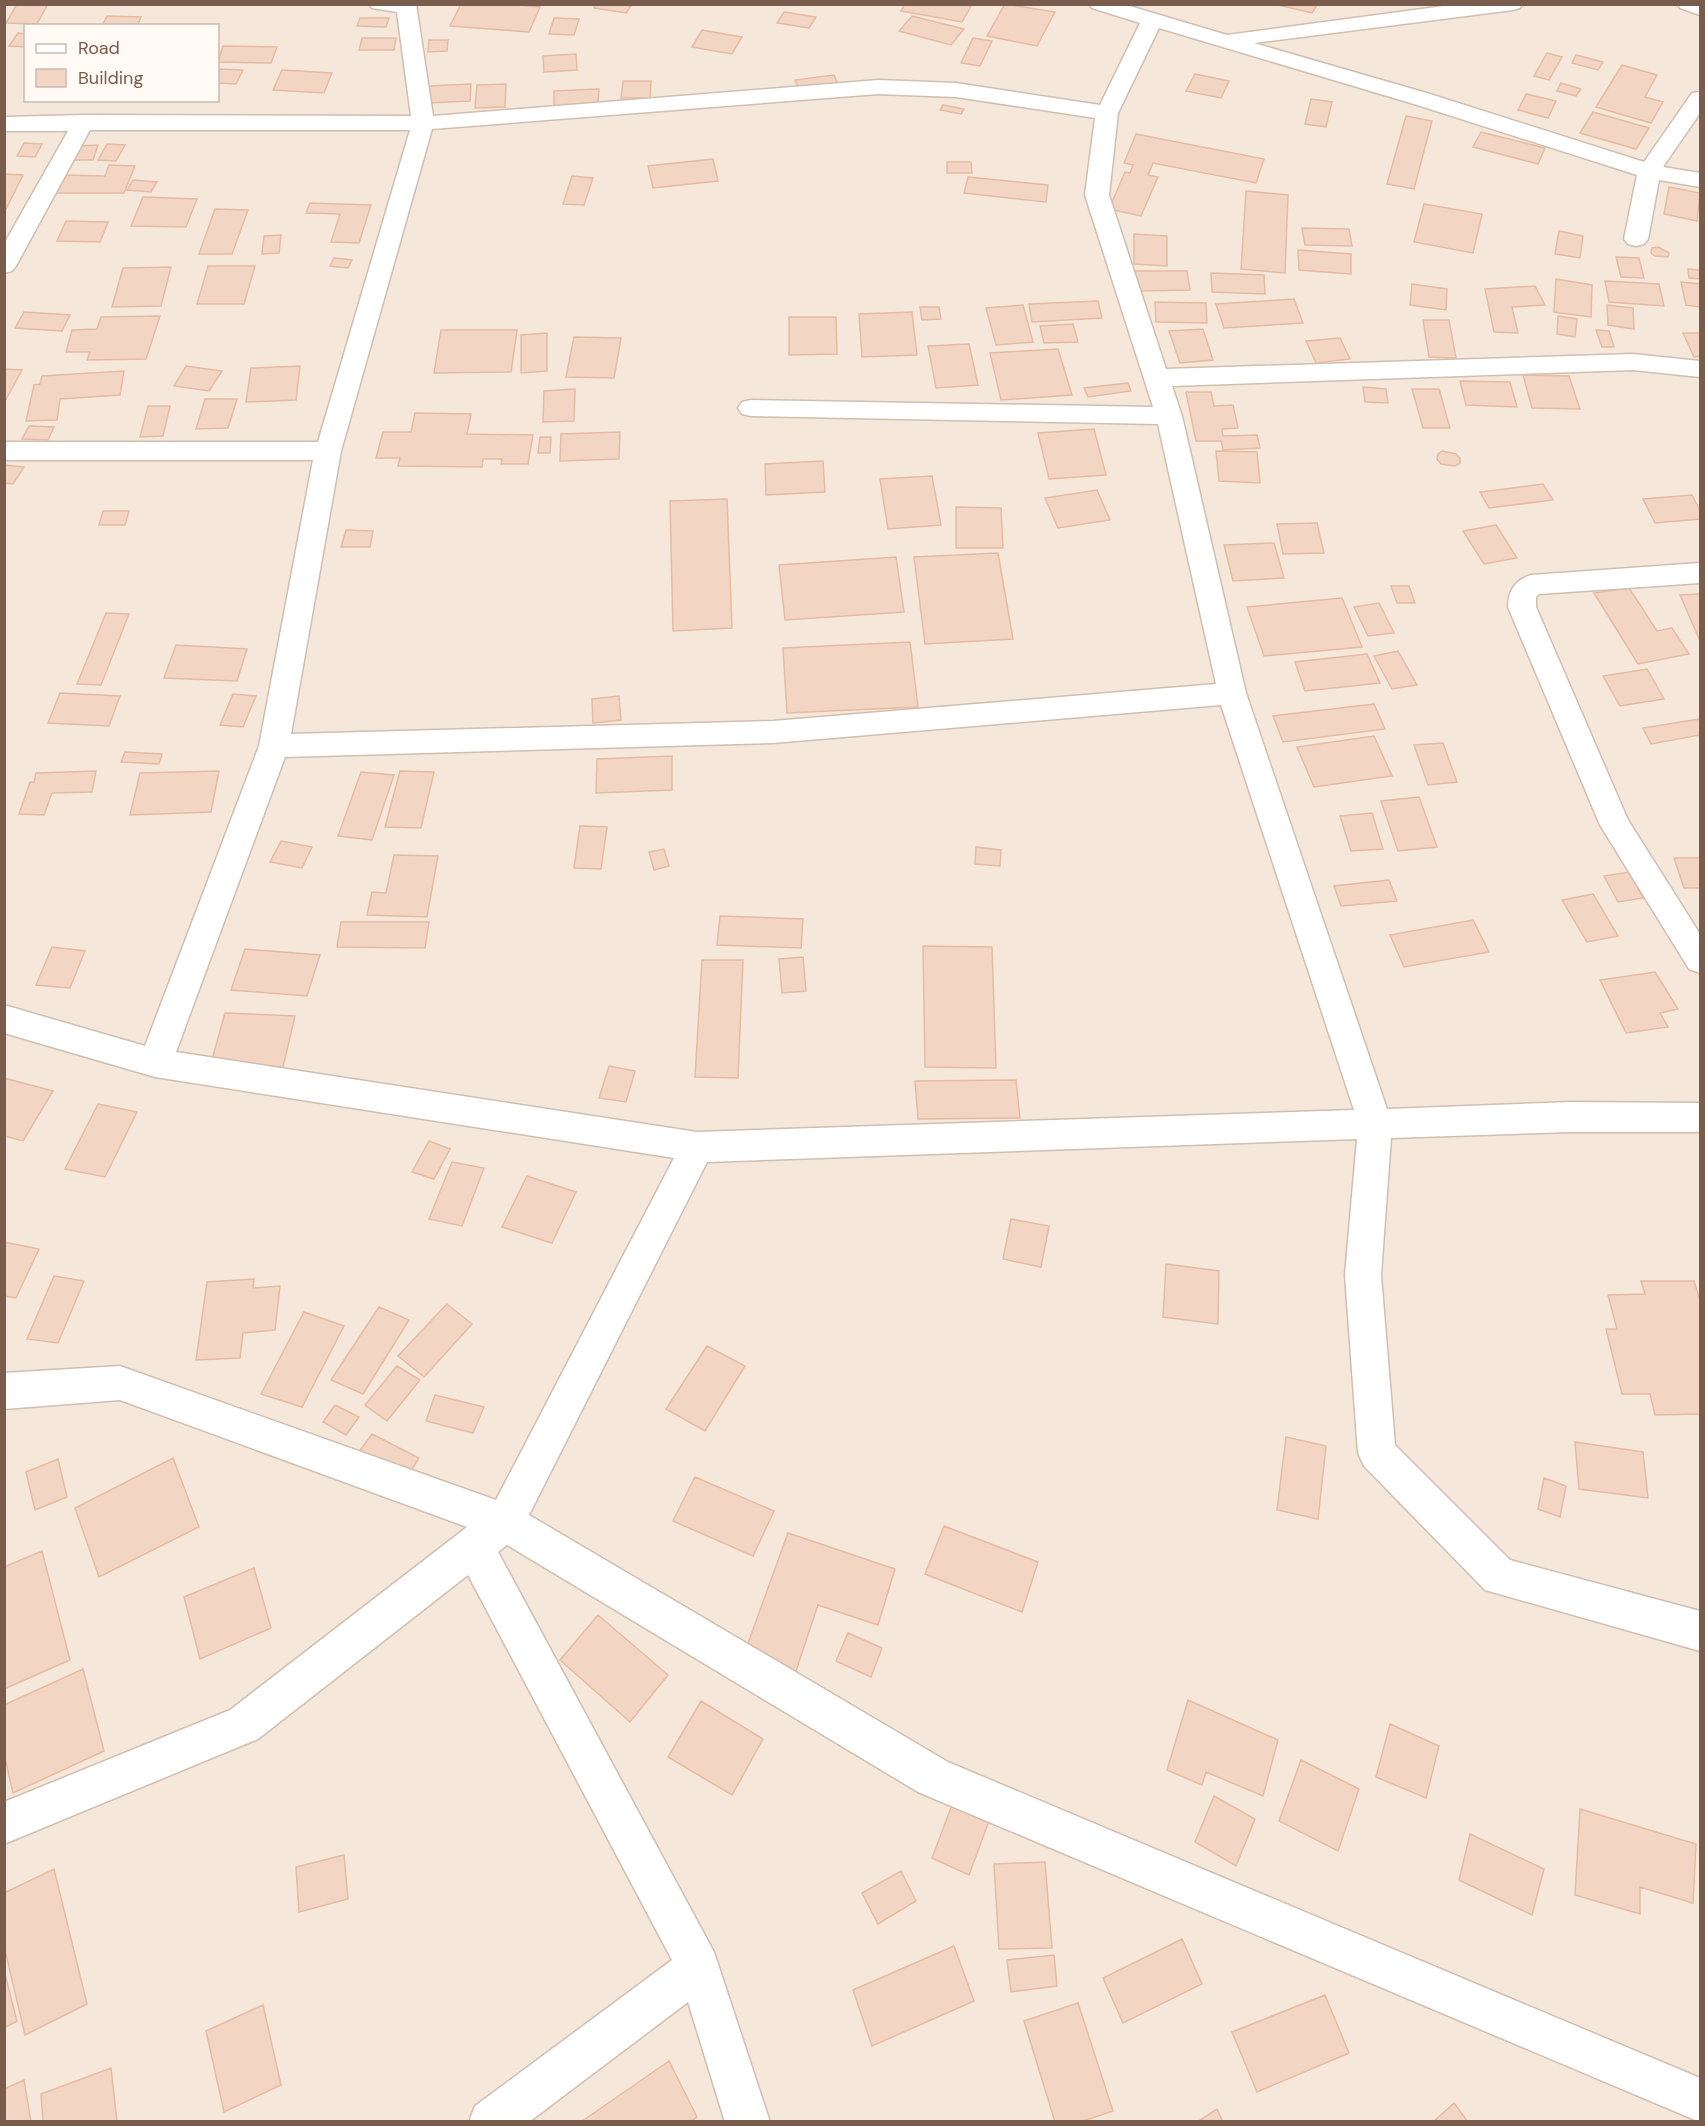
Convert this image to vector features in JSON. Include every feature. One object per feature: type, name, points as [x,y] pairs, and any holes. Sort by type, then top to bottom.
[{"type":"street","points":[[155,1063],[274,746],[327,451],[423,123],[406,5],[379,4]]},
{"type":"street","points":[[1099,4],[1422,99],[1649,171],[1701,180]]},
{"type":"street","points":[[1224,41],[1513,4]]},
{"type":"street","points":[[1687,4],[1701,9]]},
{"type":"street","points":[[1152,20],[1107,113],[1097,195],[1168,416],[1232,693],[1375,1124],[1363,1275],[1377,1453],[1499,1576],[1701,1631]]},
{"type":"street","points":[[4,124],[84,122],[423,123],[878,87],[956,90],[1107,113]]},
{"type":"street","points":[[1636,239],[1649,171],[1701,98]]},
{"type":"street","points":[[4,266],[84,122]]},
{"type":"street","points":[[1155,378],[1633,362],[1701,369]]},
{"type":"street","points":[[751,408],[1168,416]]},
{"type":"street","points":[[4,451],[327,451]]},
{"type":"street","points":[[1701,573],[1531,585],[1522,595],[1522,607],[1615,825],[1701,960]]},
{"type":"street","points":[[274,746],[773,732],[1232,693]]},
{"type":"street","points":[[4,1019],[155,1063],[697,1147],[1571,1116],[1701,1116]]},
{"type":"street","points":[[4,1823],[244,1725],[489,1534],[697,1147]]},
{"type":"street","points":[[4,1390],[120,1383],[489,1534],[933,1777],[1701,2100]]},
{"type":"street","points":[[489,1534],[699,1967],[748,2121]]},
{"type":"street","points":[[491,2121],[699,1967]]},
{"type":"shaded area","points":[[5,5],[1700,5],[1700,2121],[5,2121]]},
{"type":"building","points":[[17,4],[48,4],[37,24],[6,23]]},
{"type":"building","points":[[461,4],[540,7],[529,32],[450,26]]},
{"type":"building","points":[[596,4],[631,6],[626,13],[594,8]]},
{"type":"building","points":[[905,4],[971,6],[962,22],[901,11]]},
{"type":"building","points":[[1005,4],[1055,12],[1037,46],[987,36]]},
{"type":"building","points":[[1274,4],[1313,4],[1317,5],[1312,13]]},
{"type":"building","points":[[784,12],[816,17],[809,28],[777,23]]},
{"type":"building","points":[[107,16],[141,17],[138,24],[103,24]]},
{"type":"building","points":[[912,16],[964,29],[951,45],[899,31]]},
{"type":"building","points":[[360,18],[389,18],[386,27],[357,26]]},
{"type":"building","points":[[554,18],[579,19],[574,35],[549,34]]},
{"type":"building","points":[[702,30],[742,37],[732,54],[692,47]]},
{"type":"building","points":[[18,33],[24,34],[24,47],[9,46]]},
{"type":"building","points":[[362,38],[396,38],[394,50],[359,50]]},
{"type":"building","points":[[973,38],[992,41],[980,66],[961,63]]},
{"type":"building","points":[[429,40],[448,40],[447,51],[428,52]]},
{"type":"building","points":[[223,46],[277,47],[271,63],[219,62]]},
{"type":"building","points":[[1547,53],[1562,57],[1549,80],[1534,76]]},
{"type":"building","points":[[576,54],[577,70],[544,72],[543,56]]},
{"type":"building","points":[[1576,55],[1603,62],[1598,70],[1572,63]]},
{"type":"building","points":[[1622,65],[1657,75],[1645,97],[1663,102],[1651,123],[1596,107]]},
{"type":"building","points":[[219,69],[243,70],[236,84],[219,83]]},
{"type":"building","points":[[282,70],[332,73],[324,93],[273,90]]},
{"type":"building","points":[[1195,74],[1229,81],[1221,98],[1186,91]]},
{"type":"building","points":[[834,75],[839,87],[800,92],[795,80]]},
{"type":"building","points":[[623,81],[651,81],[650,98],[621,98]]},
{"type":"building","points":[[1561,83],[1581,89],[1576,96],[1557,91]]},
{"type":"building","points":[[471,84],[470,101],[427,103],[428,86]]},
{"type":"building","points":[[506,84],[505,107],[475,108],[477,85]]},
{"type":"building","points":[[599,89],[598,105],[554,106],[554,91]]},
{"type":"building","points":[[1526,94],[1556,101],[1548,118],[1518,110]]},
{"type":"building","points":[[1311,99],[1332,102],[1326,127],[1305,124]]},
{"type":"building","points":[[943,105],[964,109],[961,114],[940,110]]},
{"type":"building","points":[[1593,112],[1649,128],[1636,149],[1580,133]]},
{"type":"building","points":[[1406,116],[1432,121],[1414,189],[1387,184]]},
{"type":"building","points":[[1481,132],[1545,148],[1538,164],[1473,147]]},
{"type":"building","points":[[1136,134],[1264,159],[1256,183],[1153,163],[1148,175],[1158,177],[1141,216],[1109,209],[1125,172],[1130,173],[1133,165],[1124,163]]},
{"type":"building","points":[[24,143],[42,144],[35,157],[17,156]]},
{"type":"building","points":[[107,144],[125,145],[116,161],[98,160]]},
{"type":"building","points":[[98,145],[93,160],[72,160],[77,146]]},
{"type":"building","points":[[713,159],[718,181],[653,188],[648,166]]},
{"type":"building","points":[[947,162],[971,162],[972,173],[947,173]]},
{"type":"building","points":[[109,165],[135,166],[124,193],[57,193],[64,175],[105,176]]},
{"type":"building","points":[[4,174],[23,175],[6,209],[4,209]]},
{"type":"building","points":[[572,176],[593,178],[584,205],[563,204]]},
{"type":"building","points":[[968,177],[1048,185],[1046,202],[964,193]]},
{"type":"building","points":[[133,180],[157,182],[151,192],[127,190]]},
{"type":"building","points":[[1669,187],[1700,193],[1697,221],[1664,214]]},
{"type":"building","points":[[1246,191],[1288,195],[1285,273],[1241,269]]},
{"type":"building","points":[[143,197],[197,199],[186,227],[131,226]]},
{"type":"building","points":[[310,203],[371,205],[359,243],[331,242],[340,214],[306,213]]},
{"type":"building","points":[[1424,204],[1482,214],[1473,253],[1414,242]]},
{"type":"building","points":[[215,209],[248,210],[232,254],[199,254]]},
{"type":"building","points":[[66,221],[108,222],[100,242],[57,241]]},
{"type":"building","points":[[1302,228],[1349,229],[1352,246],[1305,245]]},
{"type":"building","points":[[1559,231],[1583,236],[1580,258],[1555,254]]},
{"type":"building","points":[[1134,234],[1167,236],[1167,266],[1134,264]]},
{"type":"building","points":[[281,235],[279,253],[262,254],[264,236]]},
{"type":"building","points":[[1658,247],[1669,253],[1668,257],[1655,256],[1651,253],[1652,248]]},
{"type":"building","points":[[1298,250],[1351,254],[1351,274],[1299,270]]},
{"type":"building","points":[[1616,257],[1639,258],[1644,278],[1621,277]]},
{"type":"building","points":[[334,258],[352,260],[348,268],[330,266]]},
{"type":"building","points":[[208,266],[255,266],[244,304],[197,304]]},
{"type":"building","points":[[171,267],[161,306],[112,307],[123,268]]},
{"type":"building","points":[[1688,269],[1700,270],[1700,279],[1689,278]]},
{"type":"building","points":[[1134,271],[1187,271],[1190,290],[1137,291]]},
{"type":"building","points":[[1211,273],[1264,275],[1265,294],[1212,292]]},
{"type":"building","points":[[1556,279],[1592,285],[1591,317],[1554,312]]},
{"type":"building","points":[[1605,281],[1659,284],[1664,306],[1609,302]]},
{"type":"building","points":[[1681,282],[1700,284],[1700,307],[1686,305]]},
{"type":"building","points":[[1412,284],[1447,289],[1446,310],[1410,305]]},
{"type":"building","points":[[1535,286],[1545,305],[1512,307],[1518,333],[1494,332],[1485,289]]},
{"type":"building","points":[[1294,299],[1303,323],[1224,328],[1216,304]]},
{"type":"building","points":[[1098,301],[1102,318],[1032,322],[1029,304]]},
{"type":"building","points":[[1155,302],[1206,303],[1207,323],[1156,322]]},
{"type":"building","points":[[1023,305],[1033,342],[996,345],[986,308]]},
{"type":"building","points":[[1607,305],[1633,308],[1634,329],[1608,325]]},
{"type":"building","points":[[920,307],[939,307],[941,319],[922,320]]},
{"type":"building","points":[[24,312],[70,315],[62,331],[15,328]]},
{"type":"building","points":[[912,312],[917,355],[862,357],[859,314]]},
{"type":"building","points":[[160,316],[146,359],[87,360],[90,352],[66,352],[72,330],[97,329],[101,317]]},
{"type":"building","points":[[1558,316],[1577,319],[1575,337],[1557,334]]},
{"type":"building","points":[[789,317],[836,317],[837,354],[789,355]]},
{"type":"building","points":[[1423,320],[1449,320],[1456,358],[1429,357]]},
{"type":"building","points":[[1073,324],[1078,342],[1044,343],[1040,326]]},
{"type":"building","points":[[1203,329],[1213,360],[1180,363],[1169,331]]},
{"type":"building","points":[[441,330],[517,330],[511,372],[434,373]]},
{"type":"building","points":[[1596,330],[1609,331],[1614,347],[1602,347]]},
{"type":"building","points":[[547,333],[547,371],[521,373],[521,335]]},
{"type":"building","points":[[1683,333],[1700,333],[1700,356],[1694,357]]},
{"type":"building","points":[[574,337],[621,338],[614,378],[566,377]]},
{"type":"building","points":[[1340,338],[1350,359],[1316,363],[1306,341]]},
{"type":"building","points":[[969,344],[978,385],[936,388],[928,346]]},
{"type":"building","points":[[1058,349],[1072,395],[1001,400],[990,353]]},
{"type":"building","points":[[186,366],[222,371],[209,391],[174,386]]},
{"type":"building","points":[[300,366],[296,400],[246,402],[251,368]]},
{"type":"building","points":[[4,369],[22,370],[4,403]]},
{"type":"building","points":[[124,371],[120,395],[60,399],[57,420],[26,421],[34,385],[40,384],[42,376]]},
{"type":"building","points":[[1523,375],[1569,376],[1580,409],[1532,408]]},
{"type":"building","points":[[1460,381],[1510,382],[1517,407],[1466,405]]},
{"type":"building","points":[[1128,383],[1131,391],[1088,397],[1084,388]]},
{"type":"building","points":[[1363,387],[1386,389],[1388,403],[1365,402]]},
{"type":"building","points":[[575,389],[574,421],[543,422],[544,391]]},
{"type":"building","points":[[1412,389],[1439,389],[1450,428],[1423,428]]},
{"type":"building","points":[[1186,392],[1211,392],[1214,406],[1233,405],[1238,428],[1222,429],[1223,436],[1257,435],[1260,448],[1223,450],[1221,441],[1196,441]]},
{"type":"building","points":[[205,399],[237,399],[228,428],[196,429]]},
{"type":"building","points":[[148,406],[170,406],[163,436],[140,437]]},
{"type":"building","points":[[415,413],[471,414],[467,434],[533,435],[528,464],[501,464],[502,459],[483,459],[482,467],[398,466],[400,458],[376,458],[383,432],[411,432]]},
{"type":"building","points":[[29,426],[54,427],[48,440],[22,439]]},
{"type":"building","points":[[1094,429],[1106,475],[1049,479],[1038,433]]},
{"type":"building","points":[[620,432],[619,459],[560,461],[561,434]]},
{"type":"building","points":[[540,437],[551,437],[550,453],[538,453]]},
{"type":"building","points":[[1216,451],[1257,452],[1260,483],[1219,481]]},
{"type":"building","points":[[1442,451],[1456,454],[1460,458],[1460,463],[1455,466],[1441,464],[1437,459],[1438,454]]},
{"type":"building","points":[[823,461],[825,492],[766,495],[765,464]]},
{"type":"building","points":[[4,465],[24,467],[13,484],[4,483]]},
{"type":"building","points":[[932,476],[941,525],[888,529],[880,479]]},
{"type":"building","points":[[1543,484],[1553,500],[1489,508],[1480,492]]},
{"type":"building","points":[[1097,490],[1110,520],[1058,528],[1045,498]]},
{"type":"building","points":[[1692,495],[1700,511],[1700,519],[1655,523],[1643,499]]},
{"type":"building","points":[[727,499],[732,628],[673,631],[670,501]]},
{"type":"building","points":[[956,507],[1001,508],[1003,548],[956,548]]},
{"type":"building","points":[[103,511],[129,511],[125,525],[99,525]]},
{"type":"building","points":[[1317,523],[1324,553],[1283,554],[1277,524]]},
{"type":"building","points":[[1496,525],[1517,558],[1484,564],[1463,531]]},
{"type":"building","points":[[346,530],[373,531],[370,547],[341,547]]},
{"type":"building","points":[[1274,543],[1284,578],[1233,581],[1224,545]]},
{"type":"building","points":[[998,553],[1013,639],[925,644],[914,557]]},
{"type":"building","points":[[896,557],[904,612],[785,620],[779,565]]},
{"type":"building","points":[[1391,586],[1409,586],[1415,603],[1397,603]]},
{"type":"building","points":[[1629,588],[1657,631],[1672,628],[1689,654],[1638,664],[1594,593]]},
{"type":"building","points":[[1700,594],[1700,641],[1680,595]]},
{"type":"building","points":[[1342,598],[1362,647],[1264,656],[1247,607]]},
{"type":"building","points":[[1379,603],[1394,633],[1368,636],[1354,607]]},
{"type":"building","points":[[106,613],[129,614],[101,685],[77,684]]},
{"type":"building","points":[[910,642],[918,707],[787,713],[783,648]]},
{"type":"building","points":[[176,645],[247,649],[237,681],[164,678]]},
{"type":"building","points":[[1398,651],[1417,685],[1392,689],[1374,656]]},
{"type":"building","points":[[1367,654],[1380,683],[1305,691],[1295,662]]},
{"type":"building","points":[[1647,669],[1664,699],[1620,706],[1603,676]]},
{"type":"building","points":[[60,693],[120,696],[109,726],[48,723]]},
{"type":"building","points":[[233,694],[256,696],[243,727],[220,725]]},
{"type":"building","points":[[619,696],[621,720],[593,723],[592,699]]},
{"type":"building","points":[[1374,704],[1385,729],[1283,742],[1273,716]]},
{"type":"building","points":[[1700,719],[1700,735],[1651,744],[1643,728]]},
{"type":"building","points":[[1374,736],[1392,776],[1314,787],[1297,747]]},
{"type":"building","points":[[1443,743],[1457,782],[1428,785],[1414,745]]},
{"type":"building","points":[[125,752],[162,754],[159,764],[121,762]]},
{"type":"building","points":[[672,756],[672,790],[596,793],[597,759]]},
{"type":"building","points":[[96,771],[92,792],[52,793],[44,815],[19,814],[30,782],[34,782],[36,773]]},
{"type":"building","points":[[219,771],[211,812],[130,815],[140,773]]},
{"type":"building","points":[[400,771],[434,772],[421,828],[385,827]]},
{"type":"building","points":[[361,772],[394,775],[372,840],[338,836]]},
{"type":"building","points":[[1419,797],[1437,847],[1398,851],[1381,801]]},
{"type":"building","points":[[1372,813],[1383,849],[1351,851],[1340,816]]},
{"type":"building","points":[[580,826],[607,827],[601,869],[574,868]]},
{"type":"building","points":[[281,841],[312,847],[302,868],[270,862]]},
{"type":"building","points":[[976,847],[1001,850],[1000,866],[975,864]]},
{"type":"building","points":[[664,849],[669,866],[654,870],[649,852]]},
{"type":"building","points":[[394,855],[438,856],[427,917],[367,915],[372,892],[386,893]]},
{"type":"building","points":[[1674,858],[1700,858],[1700,888],[1684,888]]},
{"type":"building","points":[[1630,872],[1643,898],[1618,902],[1604,876]]},
{"type":"building","points":[[1389,880],[1397,901],[1341,906],[1334,886]]},
{"type":"building","points":[[1593,894],[1618,936],[1587,942],[1562,900]]},
{"type":"building","points":[[720,916],[803,919],[801,948],[717,945]]},
{"type":"building","points":[[1473,920],[1489,952],[1404,967],[1390,935]]},
{"type":"building","points":[[341,922],[429,922],[425,948],[337,947]]},
{"type":"building","points":[[923,946],[992,947],[996,1068],[925,1067]]},
{"type":"building","points":[[52,947],[85,951],[70,988],[36,985]]},
{"type":"building","points":[[245,949],[320,955],[307,996],[231,990]]},
{"type":"building","points":[[803,957],[806,991],[782,993],[779,959]]},
{"type":"building","points":[[702,960],[743,960],[738,1078],[695,1077]]},
{"type":"building","points":[[1655,972],[1678,1009],[1660,1013],[1668,1027],[1626,1033],[1600,980]]},
{"type":"building","points":[[225,1013],[295,1016],[283,1067],[211,1063]]},
{"type":"building","points":[[609,1066],[635,1071],[626,1102],[599,1098]]},
{"type":"building","points":[[4,1078],[53,1091],[23,1141],[4,1136]]},
{"type":"building","points":[[1016,1080],[1020,1118],[918,1119],[915,1081]]},
{"type":"building","points":[[98,1104],[137,1112],[105,1177],[65,1169]]},
{"type":"building","points":[[429,1141],[450,1149],[434,1179],[412,1172]]},
{"type":"building","points":[[452,1162],[484,1168],[462,1226],[429,1219]]},
{"type":"building","points":[[527,1176],[576,1192],[552,1243],[502,1227]]},
{"type":"building","points":[[1011,1219],[1049,1226],[1041,1267],[1003,1259]]},
{"type":"building","points":[[4,1242],[39,1249],[16,1298],[4,1296]]},
{"type":"building","points":[[1166,1264],[1219,1271],[1218,1324],[1163,1317]]},
{"type":"building","points":[[54,1276],[84,1281],[58,1343],[27,1339]]},
{"type":"building","points":[[254,1279],[253,1288],[280,1286],[275,1330],[243,1333],[240,1358],[196,1360],[207,1282]]},
{"type":"building","points":[[1641,1281],[1694,1281],[1700,1300],[1700,1414],[1655,1415],[1650,1394],[1622,1394],[1606,1329],[1617,1329],[1608,1295],[1645,1294]]},
{"type":"building","points":[[447,1304],[472,1324],[424,1377],[398,1356]]},
{"type":"building","points":[[379,1307],[409,1320],[363,1394],[331,1380]]},
{"type":"building","points":[[304,1312],[344,1326],[302,1407],[261,1394]]},
{"type":"building","points":[[707,1346],[745,1366],[705,1431],[666,1409]]},
{"type":"building","points":[[397,1366],[420,1380],[387,1421],[365,1405]]},
{"type":"building","points":[[435,1395],[484,1407],[473,1433],[426,1421]]},
{"type":"building","points":[[335,1405],[359,1417],[346,1435],[323,1422]]},
{"type":"building","points":[[372,1434],[419,1458],[407,1477],[359,1452]]},
{"type":"building","points":[[1286,1437],[1326,1446],[1318,1519],[1277,1510]]},
{"type":"building","points":[[1575,1442],[1643,1452],[1648,1498],[1579,1489]]},
{"type":"building","points":[[173,1458],[199,1527],[99,1577],[75,1508]]},
{"type":"building","points":[[58,1459],[67,1497],[35,1510],[26,1472]]},
{"type":"building","points":[[695,1477],[774,1511],[753,1556],[673,1521]]},
{"type":"building","points":[[1544,1478],[1566,1486],[1560,1517],[1538,1509]]},
{"type":"building","points":[[944,1526],[1038,1562],[1022,1612],[925,1574]]},
{"type":"building","points":[[788,1533],[895,1569],[878,1625],[818,1605],[795,1674],[743,1657]]},
{"type":"building","points":[[42,1551],[70,1660],[4,1689],[4,1567]]},
{"type":"building","points":[[254,1568],[271,1628],[200,1659],[184,1597]]},
{"type":"building","points":[[598,1615],[668,1675],[630,1722],[560,1660]]},
{"type":"building","points":[[848,1633],[882,1648],[871,1677],[836,1661]]},
{"type":"building","points":[[83,1669],[104,1751],[13,1793],[4,1754],[4,1705]]},
{"type":"building","points":[[1188,1700],[1278,1740],[1263,1796],[1206,1772],[1202,1785],[1167,1770]]},
{"type":"building","points":[[701,1701],[763,1739],[732,1795],[668,1757]]},
{"type":"building","points":[[1390,1724],[1439,1746],[1426,1798],[1376,1777]]},
{"type":"building","points":[[1301,1760],[1359,1789],[1338,1851],[1279,1821]]},
{"type":"building","points":[[1214,1796],[1255,1819],[1236,1866],[1195,1842]]},
{"type":"building","points":[[952,1805],[989,1821],[969,1875],[932,1858]]},
{"type":"building","points":[[1580,1809],[1696,1844],[1693,1903],[1640,1887],[1640,1914],[1575,1895]]},
{"type":"building","points":[[1470,1834],[1544,1869],[1532,1915],[1459,1880]]},
{"type":"building","points":[[344,1855],[348,1899],[299,1912],[296,1867]]},
{"type":"building","points":[[1045,1862],[1052,1948],[999,1949],[994,1864]]},
{"type":"building","points":[[54,1869],[87,2004],[25,2035],[4,1946],[4,1893]]},
{"type":"building","points":[[901,1871],[916,1901],[878,1924],[862,1893]]},
{"type":"building","points":[[1182,1939],[1202,1984],[1123,2023],[1103,1978]]},
{"type":"building","points":[[954,1946],[974,2001],[872,2046],[853,1990]]},
{"type":"building","points":[[1054,1955],[1057,1986],[1011,1992],[1007,1960]]},
{"type":"building","points":[[4,1970],[17,2021],[4,2028]]},
{"type":"building","points":[[1325,1995],[1349,2053],[1257,2092],[1232,2032]]},
{"type":"building","points":[[1078,2003],[1113,2111],[1080,2122],[1055,2122],[1024,2021]]},
{"type":"building","points":[[263,2005],[281,2085],[224,2112],[206,2031]]},
{"type":"building","points":[[669,2061],[697,2117],[690,2122],[581,2122]]},
{"type":"building","points":[[111,2068],[117,2122],[43,2122],[41,2094]]},
{"type":"building","points":[[24,2080],[31,2122],[4,2122],[4,2089]]},
{"type":"building","points":[[1454,2103],[1468,2122],[1433,2122]]},
{"type":"building","points":[[1217,2109],[1223,2122],[1197,2122]]}]
